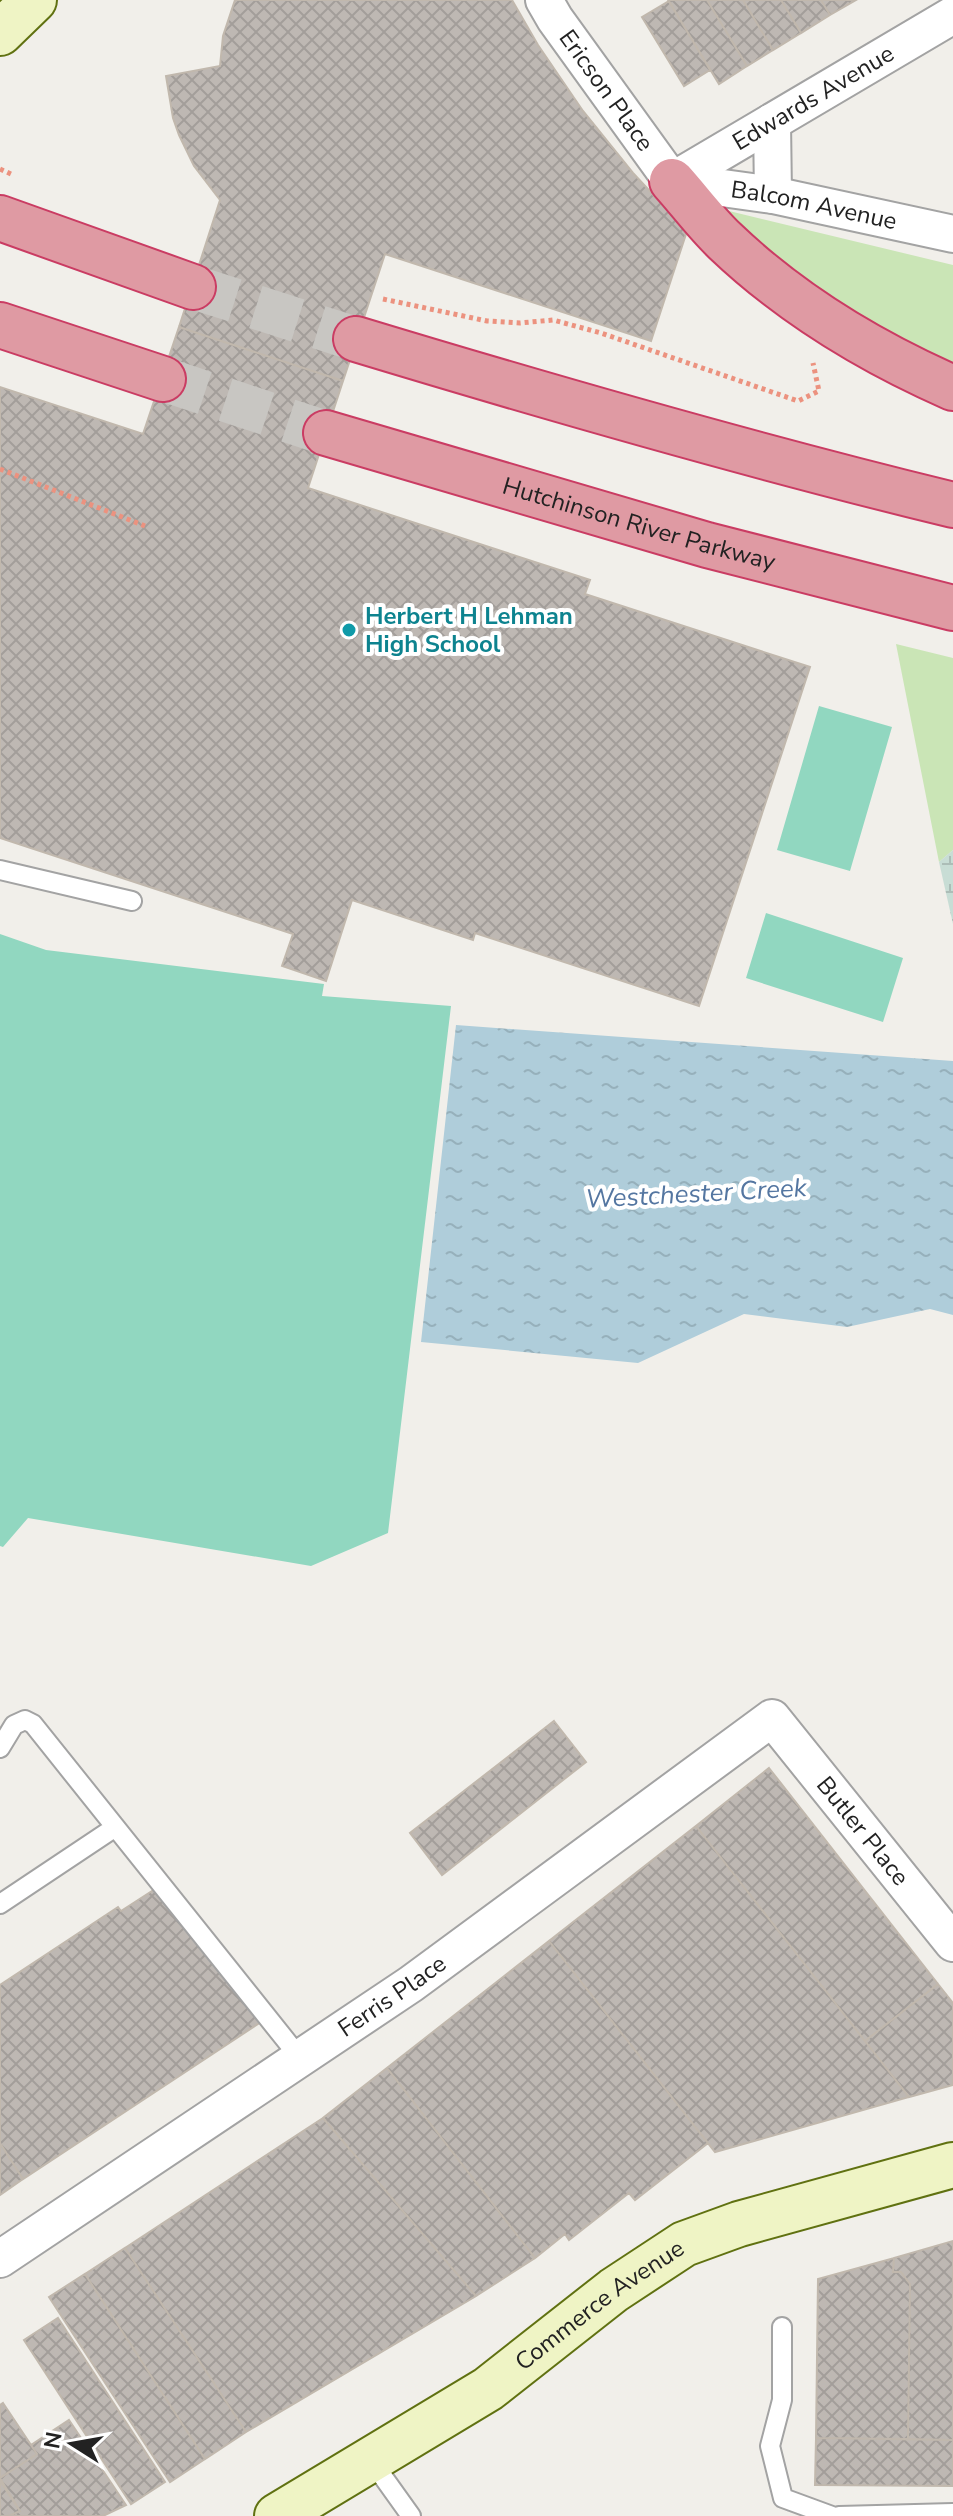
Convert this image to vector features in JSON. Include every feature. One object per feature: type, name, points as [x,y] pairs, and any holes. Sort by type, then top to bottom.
[{"type":"highway","points":[[672,181],[723,239],[798,300],[869,346],[953,388]]},
{"type":"highway","points":[[0,218],[193,287]]},
{"type":"highway","points":[[0,325],[163,379]]},
{"type":"highway","points":[[356,339],[800,468],[953,505]]},
{"type":"highway","name":"Hutchinson River Parkway","points":[[326,433],[707,545],[953,608]]},
{"type":"main road","points":[[0,33],[34,0]]},
{"type":"main road","name":"Commerce Avenue","points":[[277,2516],[488,2389],[614,2290],[684,2244],[739,2224],[953,2165]]},
{"type":"street","name":"Ericson Place","points":[[544,0],[672,181]]},
{"type":"street","name":"Edwards Avenue","points":[[672,181],[953,15]]},
{"type":"street","points":[[772,122],[773,195]]},
{"type":"street","name":"Balcom Avenue","points":[[672,181],[773,195],[953,234]]},
{"type":"street","name":"Butler Place","points":[[772,1718],[953,1943]]},
{"type":"street","name":"Ferris Place","points":[[0,2259],[411,1984],[772,1718]]},
{"type":"lane","points":[[0,870],[132,901]]},
{"type":"lane","points":[[0,1748],[14,1725],[25,1720],[33,1724],[300,2058]]},
{"type":"lane","points":[[0,1904],[114,1828]]},
{"type":"lane","points":[[782,2327],[782,2400],[770,2446],[783,2498],[832,2516]]},
{"type":"lane","points":[[371,2460],[411,2516]]},
{"type":"lane","points":[[839,2516],[953,2513]]},
{"type":"path","points":[[371,296],[487,321],[553,320],[601,333],[798,401],[819,391],[813,363],[801,355]]},
{"type":"path","points":[[0,469],[145,526]]},
{"type":"green space","points":[[729,211],[953,265],[953,374],[879,335],[722,217]]},
{"type":"green space","points":[[896,644],[953,658],[953,850],[939,862]]},
{"type":"green space","points":[[819,706],[892,727],[850,871],[777,850]]},
{"type":"green space","points":[[953,850],[953,924],[939,862]]},
{"type":"green space","points":[[766,913],[903,958],[883,1022],[746,978]]},
{"type":"green space","points":[[0,934],[46,950],[324,984],[322,996],[451,1006],[388,1533],[311,1566],[28,1518],[3,1547],[0,1546]]},
{"type":"water","name":"Westchester Creek","points":[[456,1025],[953,1061],[953,1315],[930,1309],[847,1327],[744,1314],[638,1363],[421,1342]]},
{"type":"building","points":[[235,0],[512,0],[583,111],[633,173],[687,231],[651,341],[385,254],[343,381],[179,327],[220,200],[194,166],[179,135],[166,76],[220,66],[223,36]]},
{"type":"building","points":[[668,0],[707,0],[747,66],[719,84]]},
{"type":"building","points":[[707,0],[743,0],[773,50],[747,66]]},
{"type":"building","points":[[743,0],[781,0],[801,33],[773,50]]},
{"type":"building","points":[[781,0],[821,0],[830,15],[801,33]]},
{"type":"building","points":[[821,0],[856,0],[830,15]]},
{"type":"building","points":[[669,1],[710,70],[684,86],[642,17]]},
{"type":"building","name":"Herbert H Lehman High School","points":[[179,327],[343,381],[308,488],[590,580],[585,594],[810,667],[699,1006],[475,933],[473,940],[352,900],[326,981],[282,966],[293,934],[0,838],[0,387],[143,434]]},
{"type":"building","points":[[554,1721],[586,1762],[442,1875],[410,1833]]},
{"type":"building","points":[[769,1768],[938,1984],[865,2041],[696,1826]]},
{"type":"building","points":[[696,1826],[909,2097],[715,2152],[549,1941]]},
{"type":"building","points":[[155,1889],[261,2022],[23,2179],[0,2143],[0,1985],[118,1907],[121,1911]]},
{"type":"building","points":[[549,1941],[708,2143],[635,2200],[629,2193],[569,2240],[565,2234],[535,2258],[387,2068]]},
{"type":"building","points":[[938,1984],[953,2003],[953,2085],[909,2097],[865,2041]]},
{"type":"building","points":[[387,2068],[535,2258],[476,2296],[323,2118]]},
{"type":"building","points":[[323,2118],[476,2296],[246,2432],[125,2248]]},
{"type":"building","points":[[0,2143],[23,2179],[0,2195]]},
{"type":"building","points":[[953,2241],[953,2440],[908,2439],[910,2284],[901,2272],[893,2272],[894,2258]]},
{"type":"building","points":[[125,2248],[246,2432],[205,2459],[85,2274]]},
{"type":"building","points":[[894,2258],[893,2272],[901,2272],[910,2284],[908,2439],[816,2438],[818,2279]]},
{"type":"building","points":[[85,2274],[205,2459],[170,2482],[49,2297]]},
{"type":"building","points":[[58,2318],[165,2482],[131,2504],[24,2340]]},
{"type":"building","points":[[3,2403],[37,2454],[0,2478],[0,2405]]},
{"type":"building","points":[[69,2420],[126,2505],[103,2516],[9,2516],[20,2511],[0,2478],[37,2454],[31,2445]]},
{"type":"building","points":[[816,2438],[953,2440],[953,2486],[815,2485]]},
{"type":"building","points":[[0,2481],[20,2511],[9,2516],[0,2516]]},
{"type":"tunnel","points":[[193,287],[356,339]]},
{"type":"tunnel","points":[[163,379],[326,433]]},
{"type":"place","name":"Herbert H Lehman High School","points":[[349,630]]}]
